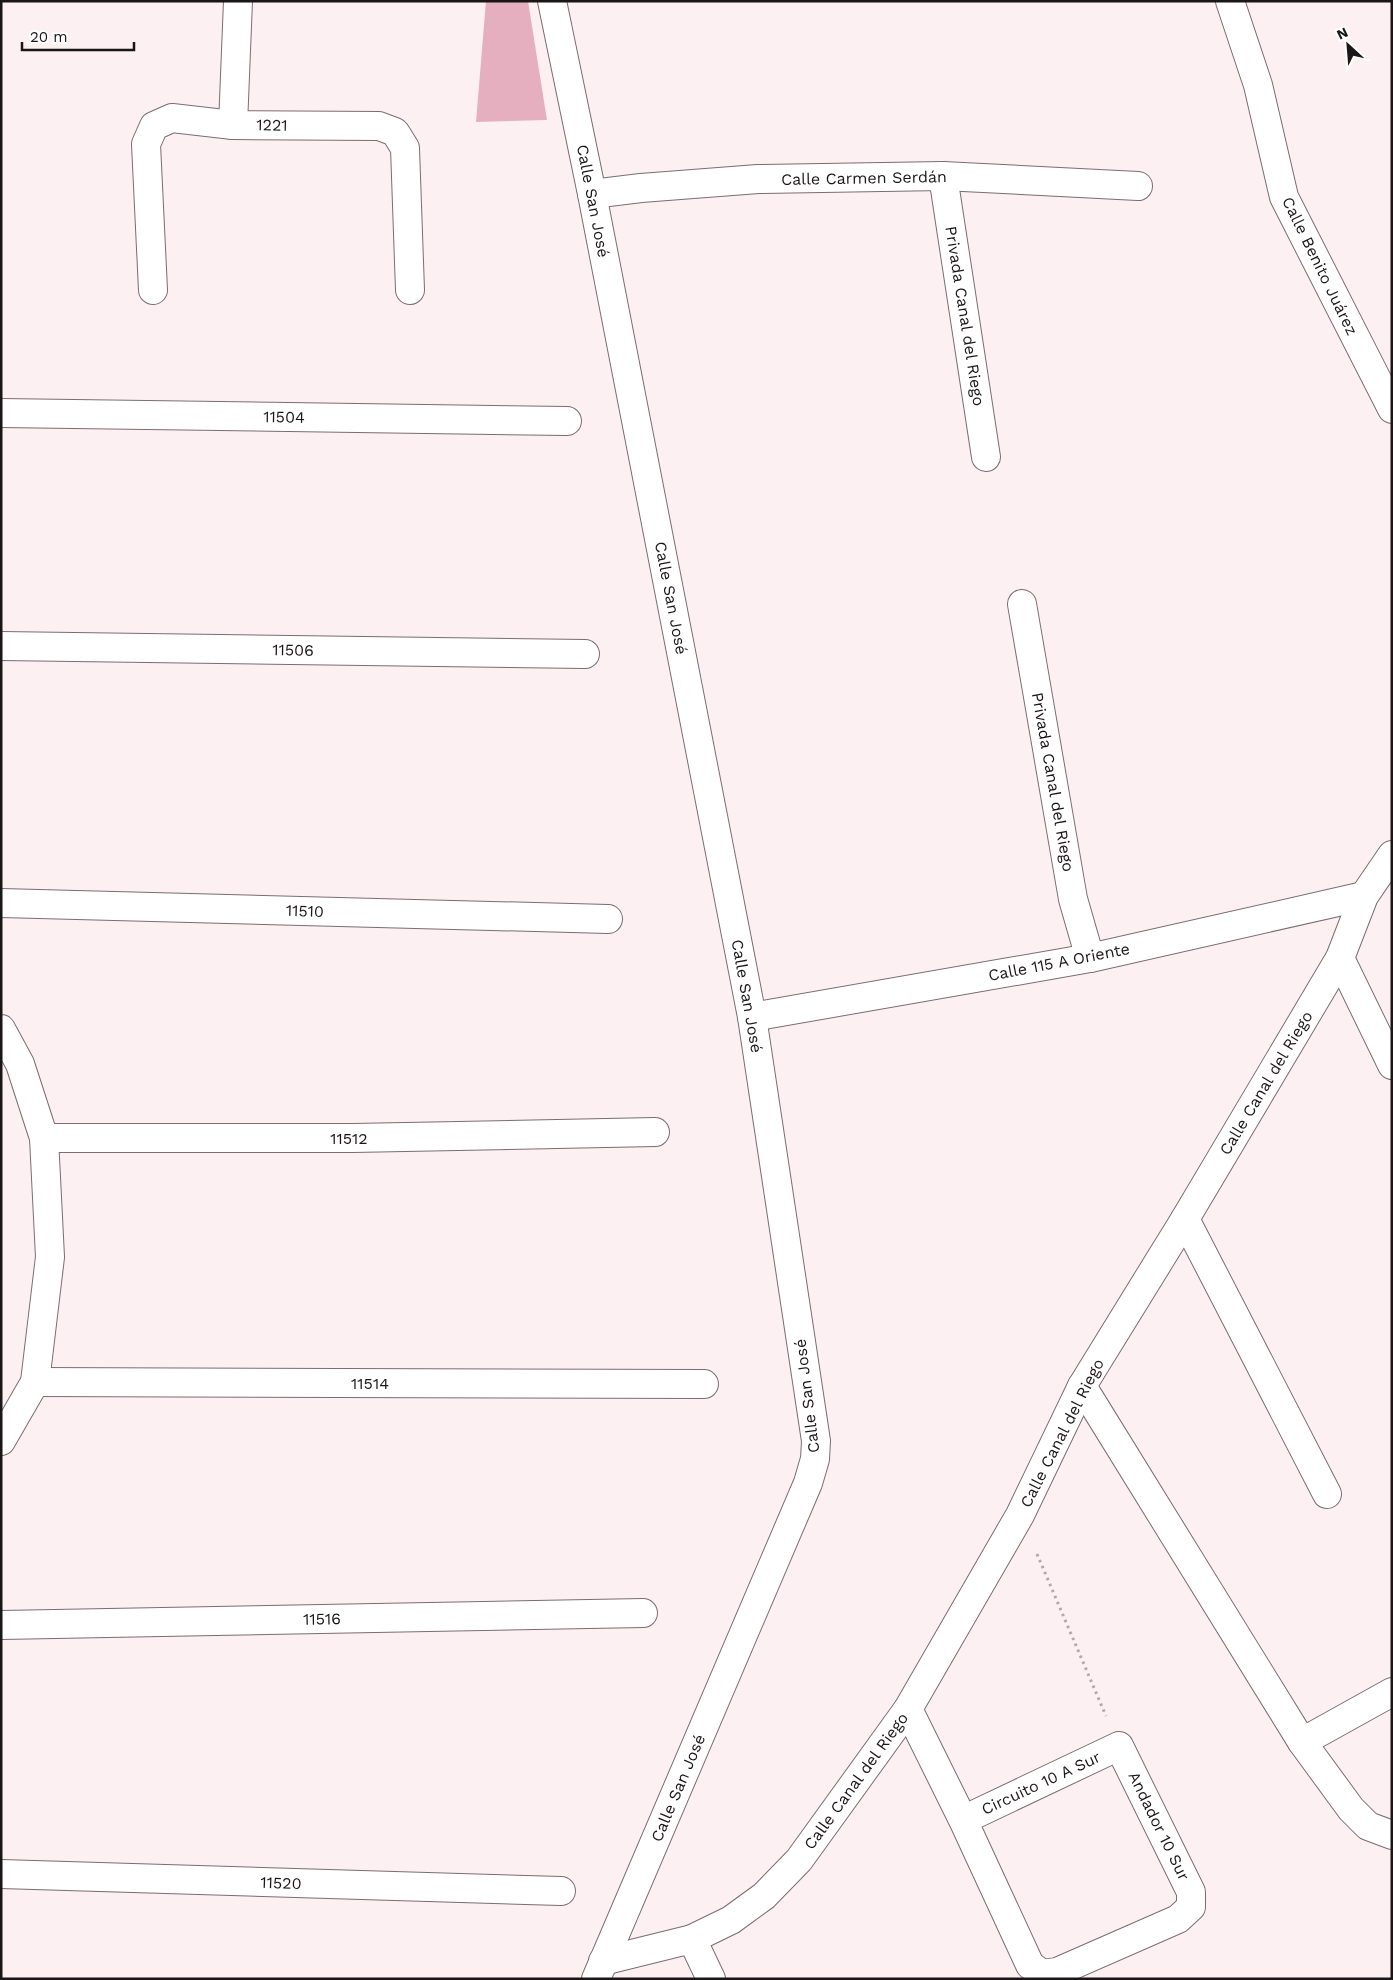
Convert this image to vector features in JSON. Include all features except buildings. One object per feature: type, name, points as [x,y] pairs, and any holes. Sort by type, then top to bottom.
[{"type":"street","points":[[233,125],[238,1]]},
{"type":"street","name":"Calle San José","points":[[552,1],[592,194],[752,1017],[814,1431],[816,1459],[808,1483],[600,1970]]},
{"type":"street","name":"Calle Benito Juárez","points":[[1230,1],[1258,85],[1284,197],[1392,409]]},
{"type":"street","name":"1221","points":[[153,290],[146,144],[154,126],[172,118],[233,125],[379,126],[395,132],[405,148],[410,290]]},
{"type":"street","name":"Calle Carmen Serdán","points":[[592,194],[758,179],[943,176],[1138,186]]},
{"type":"street","name":"Privada Canal del Riego","points":[[943,176],[986,457]]},
{"type":"street","name":"11504","points":[[1,413],[567,421]]},
{"type":"street","name":"Privada Canal del Riego","points":[[1022,604],[1073,899],[1090,958]]},
{"type":"street","name":"11506","points":[[1,646],[585,654]]},
{"type":"street","name":"Calle Canal del Riego","points":[[692,1939],[731,1920],[764,1896],[799,1860],[908,1709],[1020,1515],[1082,1386],[1185,1219],[1340,958],[1364,896],[1392,855]]},
{"type":"street","name":"Calle 115 A Oriente","points":[[752,1017],[1090,958],[1364,896]]},
{"type":"street","name":"11510","points":[[1,903],[608,919]]},
{"type":"street","points":[[1340,958],[1392,1064]]},
{"type":"street","points":[[1,1029],[20,1064],[44,1138],[50,1257],[35,1382],[1,1441]]},
{"type":"street","name":"11512","points":[[44,1138],[353,1138],[655,1132]]},
{"type":"street","points":[[1185,1219],[1327,1494]]},
{"type":"street","name":"11514","points":[[35,1382],[704,1384]]},
{"type":"street","points":[[1082,1386],[1302,1742],[1351,1809],[1368,1826],[1392,1835]]},
{"type":"street","name":"11516","points":[[1,1625],[644,1613]]},
{"type":"street","points":[[1302,1742],[1392,1692]]},
{"type":"street","name":"Andador 10 Sur","points":[[908,1709],[964,1820],[1030,1965],[1042,1974],[1057,1972],[1178,1919],[1191,1907],[1191,1892],[1120,1746]]},
{"type":"street","name":"Circuito 10 A Sur","points":[[964,1820],[1120,1746]]},
{"type":"street","name":"11520","points":[[1,1874],[561,1891]]},
{"type":"street","points":[[692,1939],[711,1979]]},
{"type":"street","name":"Calle San José","points":[[600,1970],[692,1939]]},
{"type":"path","points":[[1020,1515],[1120,1746]]},
{"type":"shaded area","points":[[486,1],[528,1],[547,120],[476,122]]}]
